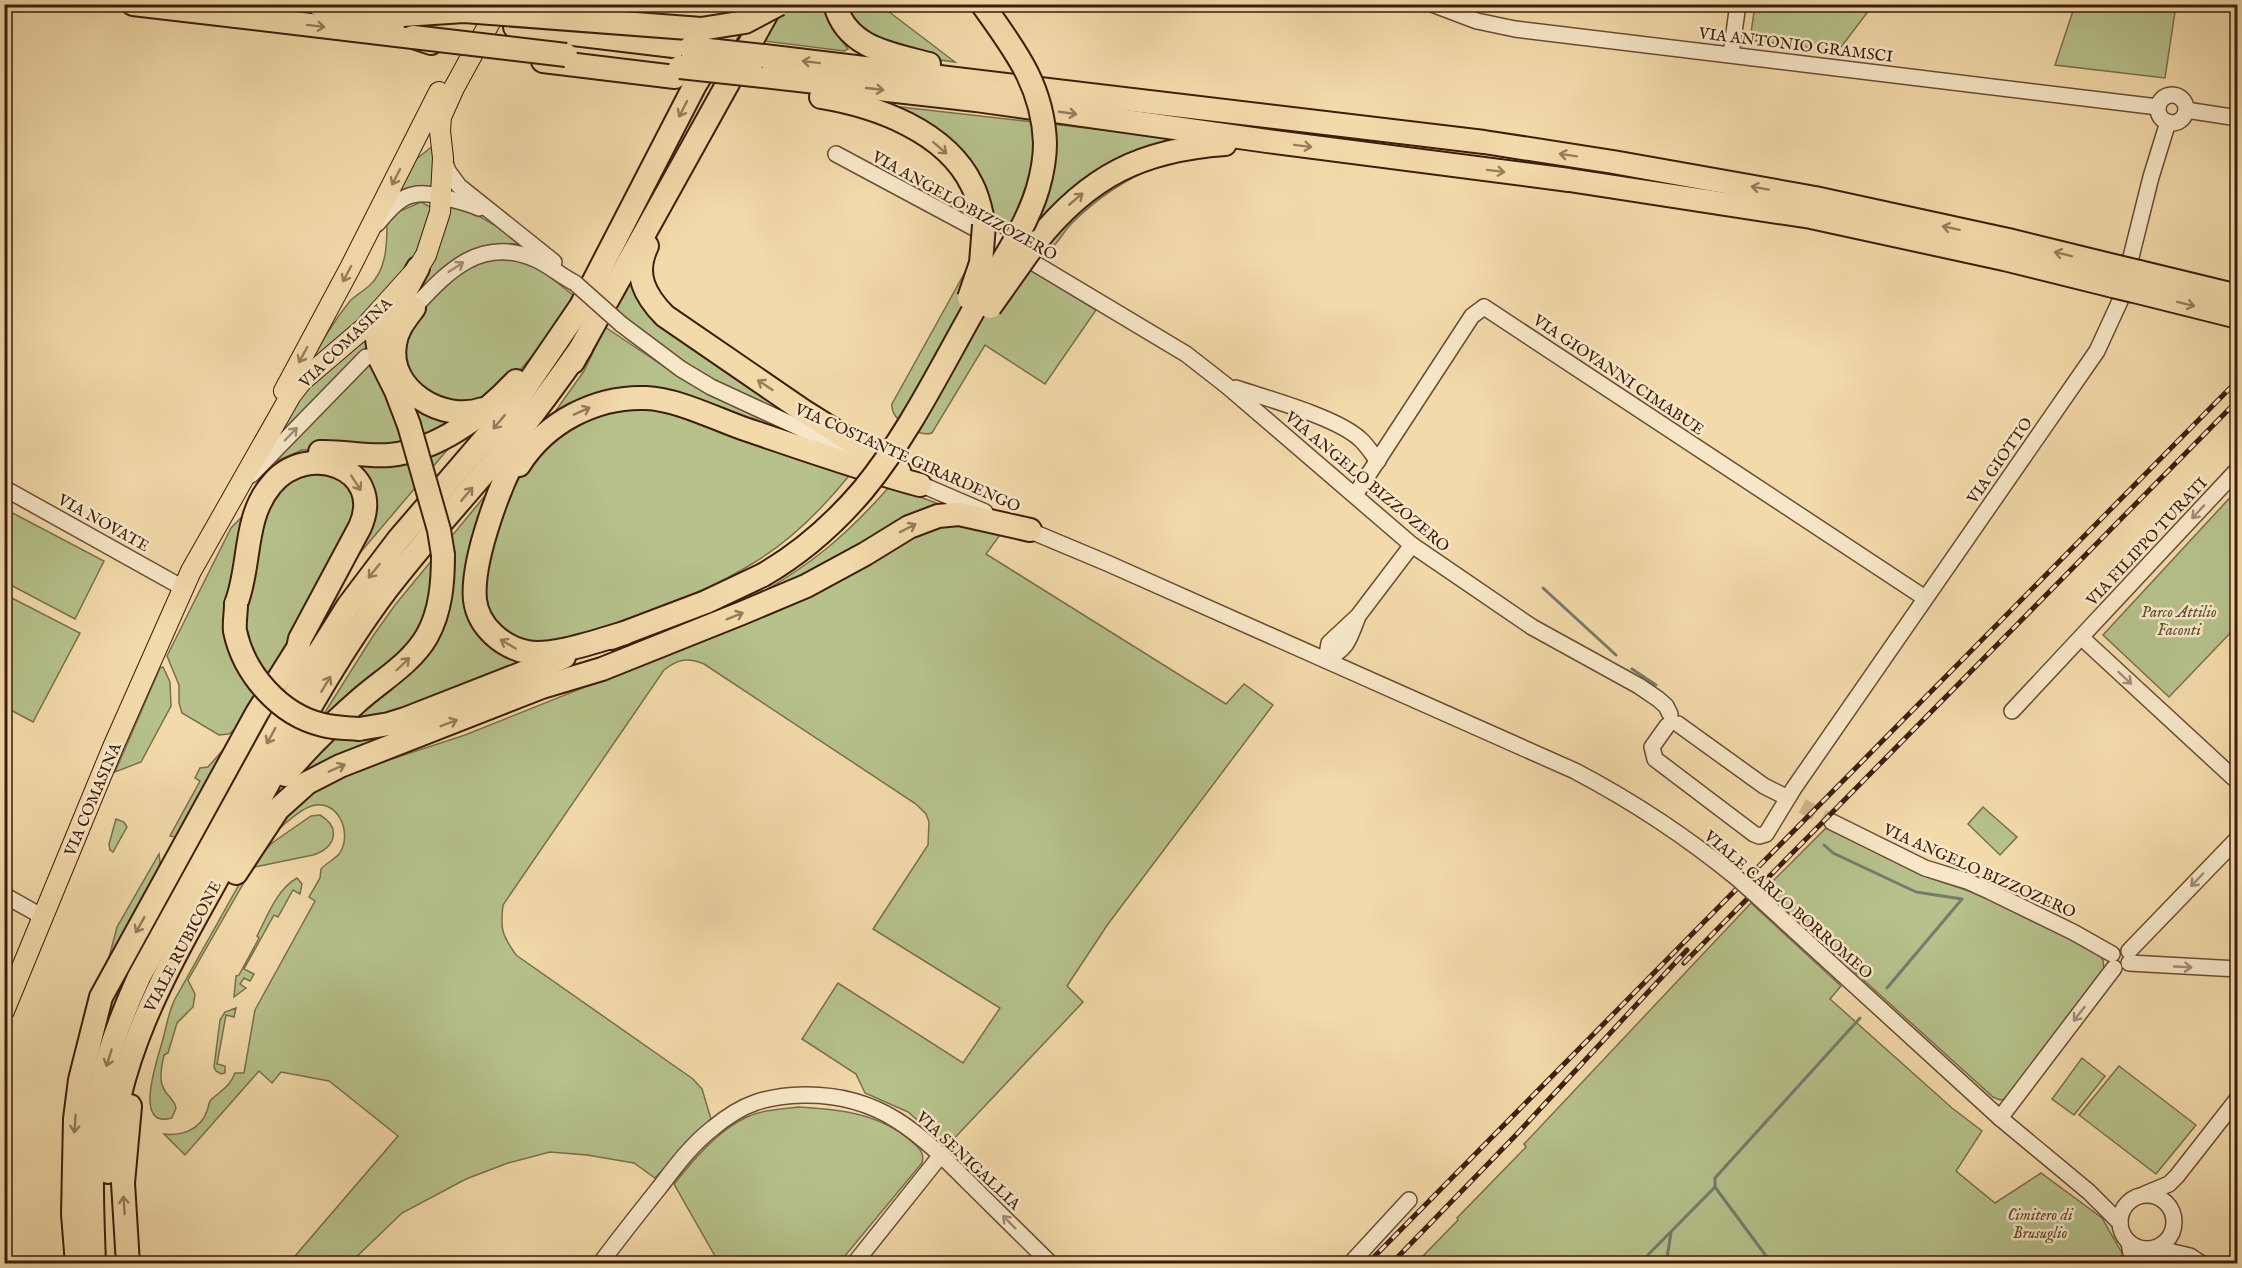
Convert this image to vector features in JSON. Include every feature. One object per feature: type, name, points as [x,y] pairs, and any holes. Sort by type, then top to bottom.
[{"type":"highway","points":[[133,4],[566,56],[682,64],[975,100],[1569,180],[1811,217],[2004,259],[2238,297]]},
{"type":"highway","points":[[318,4],[515,27],[682,64]]},
{"type":"highway","points":[[167,947],[311,665],[348,606],[398,540],[512,406],[570,323],[600,271],[695,85],[745,4]]},
{"type":"highway","points":[[625,633],[540,653],[513,648],[490,631],[478,610],[476,584],[486,534],[513,460],[549,404],[772,4]]},
{"type":"highway","points":[[403,15],[464,11],[701,29],[745,22],[779,4]]},
{"type":"highway","points":[[835,4],[837,13],[855,39],[885,53],[938,66],[1064,85],[1304,114],[1363,128]]},
{"type":"highway","points":[[542,687],[602,656],[699,616],[802,549],[849,506],[887,457],[934,380],[1025,219],[1038,188],[1045,144],[1038,100],[1027,69],[982,4]]},
{"type":"highway","points":[[413,37],[445,48],[520,58],[682,64]]},
{"type":"highway","points":[[755,73],[1363,128],[1484,142],[1613,162],[1815,198],[2008,240],[2238,317]]},
{"type":"highway","points":[[755,73],[894,117],[912,127],[945,152],[967,176],[977,198],[984,225],[981,263],[934,380]]},
{"type":"highway","points":[[934,380],[1036,242],[1060,214],[1082,194],[1114,173],[1137,162],[1178,149],[1266,141]]},
{"type":"highway","points":[[665,197],[656,229],[640,263],[640,277],[652,303],[665,316],[726,359],[920,485]]},
{"type":"highway","points":[[236,844],[297,760],[358,701],[395,671],[422,644],[432,626],[441,595],[443,555],[439,530],[409,425],[377,351],[379,331],[418,268]]},
{"type":"highway","points":[[414,308],[401,326],[394,346],[397,366],[410,390],[431,406],[444,411],[469,412],[490,406]]},
{"type":"highway","points":[[570,323],[539,353],[517,381],[490,406],[432,444],[378,455],[306,452],[276,467],[263,483],[241,538],[234,582],[235,630],[242,655],[256,678],[274,699],[295,714],[321,725],[359,729],[389,724],[706,602],[763,575]]},
{"type":"highway","points":[[236,844],[304,720],[360,628],[387,590],[513,440],[580,348]]},
{"type":"highway","points":[[499,496],[536,443],[562,421],[603,403],[649,398],[670,403],[813,453],[920,485]]},
{"type":"highway","points":[[77,1263],[73,1214],[75,1119],[80,1080],[101,996],[239,747],[298,648],[300,639],[364,519],[365,505],[362,490],[345,470],[332,463],[309,462],[290,468],[272,483],[260,502],[249,536],[236,604]]},
{"type":"highway","points":[[167,947],[214,908],[278,809],[307,783],[340,766],[542,687],[602,669],[742,613],[806,585],[909,527],[938,516],[959,514],[1030,530]]},
{"type":"highway","points":[[167,947],[239,747]]},
{"type":"highway","name":"VIALE RUBICONE","points":[[94,1263],[92,1206],[94,1140],[102,1081],[128,1002],[236,844]]},
{"type":"highway","name":"VIALE RUBICONE","points":[[108,1263],[109,1145],[116,1103],[144,1018],[162,980],[167,947]]},
{"type":"highway","points":[[128,1263],[123,1183],[130,1101],[147,1044],[159,1017],[162,980]]},
{"type":"main road","name":"VIA COMASINA","points":[[240,486],[268,420],[362,244],[485,4]]},
{"type":"main road","name":"VIA COMASINA","points":[[4,1011],[113,747],[185,589],[197,574],[216,539],[225,513],[240,486],[291,395],[302,381],[363,329],[418,268],[426,255],[440,212],[443,158],[441,117],[454,88],[500,4]]},
{"type":"street","points":[[1731,54],[1738,4]]},
{"type":"street","name":"VIA ANTONIO GRAMSCI","points":[[1441,6],[1478,21],[1515,29],[2158,107]]},
{"type":"street","points":[[2171,94],[2180,97],[2186,110],[2178,121],[2168,122],[2159,115],[2158,107],[2162,98],[2171,94]]},
{"type":"street","points":[[2186,110],[2238,118]]},
{"type":"street","name":"VIA GIOTTO","points":[[1672,721],[1652,747],[1655,759],[1754,834],[1763,835],[1769,831],[1788,792],[2097,351],[2120,301],[2151,177],[2168,122]]},
{"type":"street","name":"VIA ANGELO BIZZOZERO","points":[[836,154],[989,236],[1186,354],[1227,386],[1412,545],[1532,627],[1639,686],[1658,699],[1672,721],[1764,786],[1788,792]]},
{"type":"street","name":"VIA COSTANTE GIRARDENGO","points":[[443,158],[448,171],[457,183],[568,273],[575,284],[621,324],[681,369],[711,387],[920,485],[1030,530],[1326,660]]},
{"type":"street","name":"VIA COMASINA","points":[[362,244],[399,200],[415,193],[441,196]]},
{"type":"street","name":"VIA COSTANTE GIRARDENGO","points":[[441,196],[457,199],[476,207],[513,228]]},
{"type":"street","points":[[390,333],[434,285],[454,268],[472,258],[488,253],[509,252],[529,256],[575,284]]},
{"type":"street","name":"VIA GIOVANNI CIMABUE","points":[[1355,495],[1472,316],[1484,307],[1925,598]]},
{"type":"street","points":[[240,486],[366,357]]},
{"type":"street","name":"VIA ANGELO BIZZOZERO","points":[[1227,386],[1308,413],[1346,429],[1359,438],[1377,461]]},
{"type":"street","name":"VIA FILIPPO TURATI","points":[[2012,711],[2238,469]]},
{"type":"street","name":"VIA NOVATE","points":[[4,488],[185,589]]},
{"type":"street","points":[[1326,660],[1342,651],[1358,616],[1412,545]]},
{"type":"street","points":[[2082,638],[2238,782]]},
{"type":"street","name":"VIALE CARLO BORROMEO","points":[[1326,660],[1575,771],[1664,822],[1738,879],[2000,1118],[2089,1192],[2120,1223]]},
{"type":"street","name":"VIA ANGELO BIZZOZERO","points":[[1832,822],[1925,868],[1989,891],[2073,932],[2121,959],[2238,969]]},
{"type":"street","points":[[2000,1118],[2121,959],[2238,838]]},
{"type":"street","points":[[4,895],[43,917]]},
{"type":"street","name":"VIA SENIGALLIA","points":[[600,1263],[686,1153],[724,1119],[755,1102],[778,1095],[850,1099],[874,1107],[908,1126],[941,1155],[1051,1263]]},
{"type":"street","points":[[2196,1259],[2154,1248],[2139,1248],[2129,1243],[2124,1237],[2120,1216],[2127,1203],[2135,1197],[2169,1184],[2177,1176],[2238,1098]]},
{"type":"street","points":[[854,1263],[941,1155]]},
{"type":"street","points":[[2177,1176],[2171,1197],[2174,1229],[2196,1259]]},
{"type":"street","name":"VIALE CARLO BORROMEO","points":[[2089,1192],[2127,1203]]},
{"type":"street","points":[[2145,1194],[2161,1198],[2172,1210]]},
{"type":"street","points":[[1350,1263],[1409,1200]]},
{"type":"street","points":[[2143,1263],[2154,1248],[2169,1238],[2174,1229]]},
{"type":"street","points":[[2129,1243],[2133,1263]]},
{"type":"green space","points":[[1755,4],[1873,5],[1838,51],[1750,40]]},
{"type":"green space","points":[[789,5],[824,5],[832,28],[848,49],[844,51],[764,41],[778,11]]},
{"type":"green space","points":[[835,5],[880,5],[955,62],[882,52]]},
{"type":"green space","points":[[2075,5],[2176,5],[2165,78],[2055,65]]},
{"type":"green space","points":[[883,105],[1183,139],[1100,188],[1157,166],[1133,177],[1101,198],[1072,223],[1049,251],[1040,255],[988,226],[979,194]]},
{"type":"green space","points":[[434,145],[438,184],[383,214],[409,165]]},
{"type":"green space","points":[[421,202],[432,208],[412,269],[306,372],[326,335],[344,309],[352,299],[375,280],[379,273],[386,250],[387,225],[398,212]]},
{"type":"green space","points":[[449,203],[486,220],[521,244],[499,245],[463,256],[420,291],[393,321],[430,266],[447,220]]},
{"type":"green space","points":[[974,256],[1026,267],[1096,310],[1045,384],[985,345],[932,433],[920,433],[900,422],[895,416],[892,404]]},
{"type":"green space","points":[[505,257],[535,265],[574,296],[519,372],[490,396],[465,409],[415,388],[401,344],[414,315],[468,264]]},
{"type":"green space","points":[[633,271],[635,277],[812,424],[728,389],[675,357],[613,309]]},
{"type":"green space","points":[[374,323],[365,349],[267,453],[293,403]]},
{"type":"green space","points":[[605,327],[689,383],[803,439],[642,394],[537,437],[584,371]]},
{"type":"green space","points":[[369,361],[390,399],[404,447],[302,450],[272,463]]},
{"type":"green space","points":[[392,366],[460,421],[416,447]]},
{"type":"green space","points":[[630,408],[673,412],[852,472],[831,497],[795,532],[769,553],[737,573],[660,608],[558,646],[541,649],[529,647],[493,628],[480,588],[503,506],[515,484],[536,455],[550,441],[586,419]]},
{"type":"green space","points":[[459,436],[354,560],[366,526],[344,463]]},
{"type":"green space","points":[[296,470],[348,479],[359,510],[289,650],[265,678],[235,729],[229,734],[219,735],[182,713],[179,703],[179,685],[167,656],[231,528],[274,484]]},
{"type":"green space","points":[[498,480],[481,522],[475,546],[470,570],[470,593],[474,615],[484,635],[501,650],[531,660],[530,663],[384,719],[389,736],[318,766],[293,783],[289,779],[319,744],[406,667],[420,651],[432,633],[440,613],[445,590],[445,564],[435,572],[428,616],[405,655],[393,668],[332,717],[312,738],[310,736],[395,605]]},
{"type":"green space","points":[[890,486],[958,511],[750,599],[791,575],[826,549],[858,521]]},
{"type":"green space","name":"Parco Attilio Faconti","points":[[2237,490],[2237,626],[2169,697],[2103,635]]},
{"type":"green space","points":[[5,509],[104,561],[75,619],[5,582]]},
{"type":"green space","points":[[946,524],[967,524],[1000,535],[986,554],[1226,704],[1244,684],[1273,705],[1108,924],[1067,986],[1083,1002],[947,1146],[908,1112],[865,1093],[856,1074],[802,1039],[838,983],[963,1063],[1000,1008],[873,929],[928,845],[929,822],[926,814],[916,804],[704,664],[693,660],[679,661],[664,670],[503,905],[502,913],[503,932],[516,955],[693,1079],[702,1089],[711,1119],[655,1178],[634,1163],[587,1155],[550,1152],[508,1163],[466,1179],[402,1213],[350,1263],[289,1263],[398,1136],[329,1081],[281,1072],[272,1083],[259,1071],[185,1155],[164,1134],[184,1133],[195,1127],[204,1118],[210,1101],[228,1084],[235,1073],[244,1073],[255,1010],[315,901],[309,897],[320,878],[321,869],[339,854],[343,846],[345,837],[340,819],[328,806],[319,805],[304,809],[272,835],[269,834],[310,792],[355,771],[465,735],[640,665],[902,537]]},
{"type":"green space","points":[[4,594],[80,633],[33,722],[5,707]]},
{"type":"green space","points":[[163,667],[170,682],[171,706],[141,762],[115,772],[160,668]]},
{"type":"green space","points":[[224,749],[231,752],[176,837],[170,836],[200,781],[195,778],[200,768],[208,767]]},
{"type":"green space","points":[[1983,807],[2017,837],[2000,855],[1968,824]]},
{"type":"green space","points":[[320,815],[331,826],[333,837],[331,843],[321,852],[313,855],[255,867],[188,980],[195,994],[193,1007],[177,1023],[168,1053],[164,1055],[161,1071],[163,1087],[176,1108],[172,1118],[160,1119],[153,1113],[150,1102],[151,1089],[169,1014],[175,999],[250,865],[272,843],[311,816]]},
{"type":"green space","points":[[116,819],[124,822],[127,827],[113,852],[109,844]]},
{"type":"green space","points":[[1826,828],[1930,878],[1978,894],[2096,951],[2103,960],[2104,969],[2007,1099],[2000,1100],[1993,1097],[1764,890]]},
{"type":"green space","points":[[159,854],[161,868],[106,969],[117,927]]},
{"type":"green space","points":[[297,878],[302,884],[300,894],[293,890],[278,917],[274,915],[244,969],[254,974],[250,981],[244,978],[240,984],[246,988],[234,997],[236,976],[239,975],[259,938],[257,936],[269,912],[278,896]]},
{"type":"green space","name":"Cimitero di Brusuglio","points":[[1751,903],[1841,986],[1830,999],[1952,1108],[1982,1131],[1956,1171],[1995,1203],[2041,1173],[2102,1218],[2123,1255],[2109,1264],[1413,1263],[1419,1257],[1421,1258],[1458,1220],[1457,1218],[1526,1147],[1524,1144]]},
{"type":"green space","points":[[236,1008],[234,1017],[226,1015],[217,1064],[225,1066],[225,1073],[221,1074],[214,1067],[220,1020],[225,1012]]},
{"type":"green space","points":[[2082,1058],[2105,1076],[2074,1115],[2052,1099]]},
{"type":"green space","points":[[2119,1066],[2196,1125],[2156,1174],[2079,1115]]},
{"type":"green space","points":[[798,1107],[843,1111],[872,1118],[899,1132],[919,1148],[923,1156],[922,1163],[839,1263],[719,1263],[674,1184],[707,1146],[736,1123],[759,1113]]},
{"type":"waterway","points":[[1543,588],[1616,655]]},
{"type":"waterway","points":[[1632,669],[1656,685]]},
{"type":"waterway","points":[[1824,845],[1833,853],[1916,892],[1962,899],[1887,988]]},
{"type":"waterway","points":[[1772,1264],[1715,1187],[1715,1178],[1860,1018]]},
{"type":"waterway","points":[[1639,1264],[1715,1187]]},
{"type":"waterway","points":[[1666,1264],[1671,1233]]},
{"type":"tunnel","points":[[1782,795],[1832,822]]},
{"type":"railway","points":[[1367,1264],[2238,380]]},
{"type":"railway","points":[[1684,963],[2238,400]]},
{"type":"railway","points":[[1391,1264],[1515,1136],[1687,950]]}]
